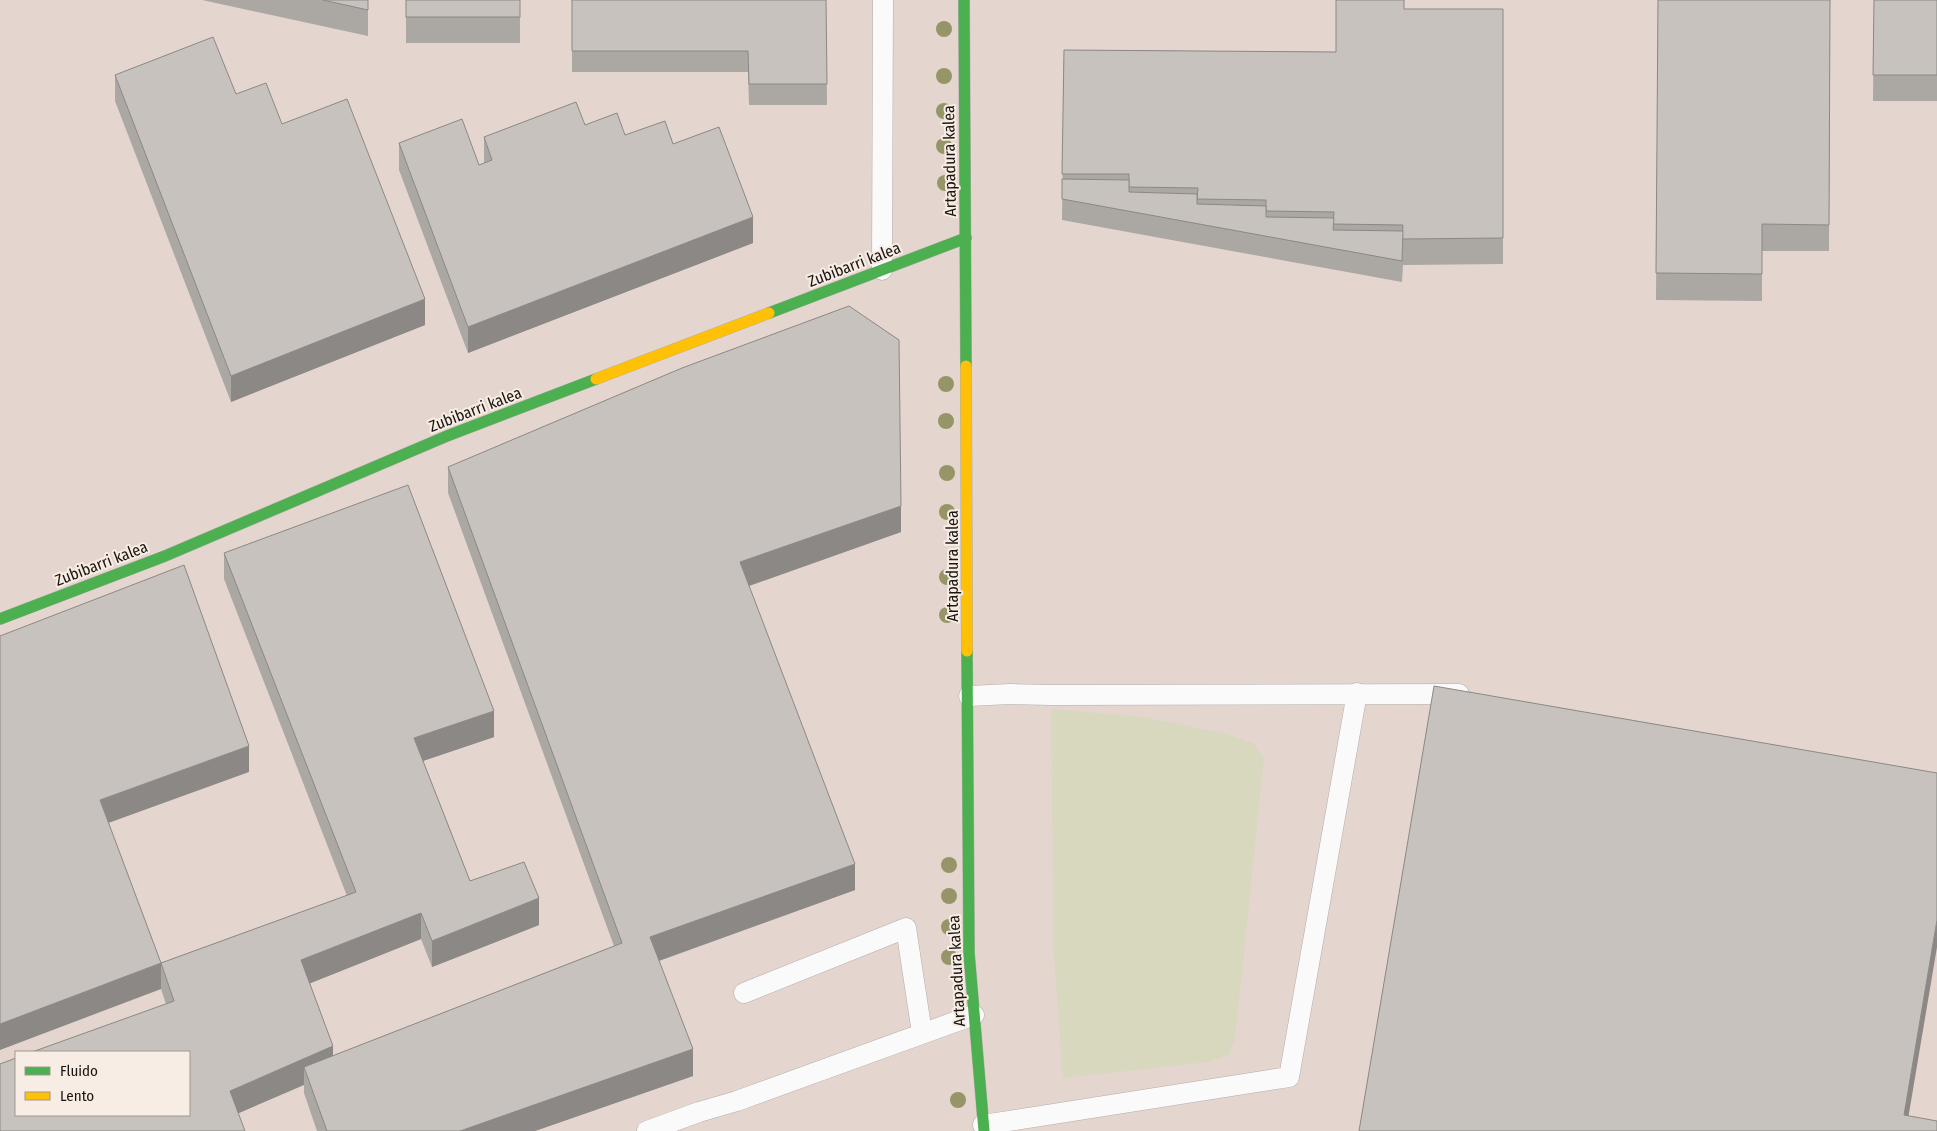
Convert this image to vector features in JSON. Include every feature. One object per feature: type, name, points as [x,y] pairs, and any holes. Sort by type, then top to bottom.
[{"type":"street","name":"Artapadura kalea","points":[[964,0],[969,953],[983,1128]]},
{"type":"street","name":"Zubibarri kalea","points":[[0,619],[165,556],[447,436],[966,238]]},
{"type":"lane","points":[[882,270],[883,0]]},
{"type":"lane","points":[[983,1128],[1289,1077],[1356,693]]},
{"type":"lane","points":[[969,696],[1010,694],[1452,693],[1481,698]]},
{"type":"lane","points":[[744,993],[906,928],[922,1033]]},
{"type":"lane","points":[[647,1131],[699,1112],[737,1102],[974,1015]]},
{"type":"shaded area","points":[[0,0],[1937,0],[1937,1131],[0,1131]]},
{"type":"green space","points":[[1051,709],[1143,717],[1227,734],[1253,743],[1264,759],[1235,1040],[1228,1055],[1209,1062],[1063,1078],[1054,958]]},
{"type":"building","points":[[323,0],[368,0],[368,10]]},
{"type":"building","points":[[406,0],[520,0],[520,17],[406,17]]},
{"type":"building","points":[[572,0],[826,0],[827,84],[749,84],[748,51],[572,51]]},
{"type":"building","points":[[1336,0],[1404,0],[1404,9],[1503,9],[1503,238],[1402,239],[1403,225],[1333,224],[1334,212],[1266,211],[1266,200],[1197,199],[1198,188],[1129,187],[1129,174],[1062,174],[1064,50],[1336,52]]},
{"type":"building","points":[[1658,0],[1830,0],[1829,225],[1762,224],[1762,274],[1656,273]]},
{"type":"building","points":[[1874,0],[1937,0],[1937,75],[1873,75]]},
{"type":"building","points":[[213,37],[236,94],[266,83],[282,124],[347,99],[425,299],[231,376],[115,75]]},
{"type":"building","points":[[576,102],[585,125],[617,113],[625,135],[665,121],[673,144],[719,127],[753,217],[468,327],[399,143],[462,119],[479,165],[492,160],[484,137]]},
{"type":"building","points":[[1062,179],[1129,180],[1129,192],[1197,194],[1197,204],[1266,206],[1266,217],[1334,218],[1333,230],[1403,231],[1402,261],[1062,199]]},
{"type":"building","points":[[849,306],[899,340],[901,506],[740,562],[855,864],[650,937],[693,1049],[460,1131],[327,1131],[304,1067],[622,943],[448,467],[682,368]]},
{"type":"building","points":[[408,485],[494,711],[414,738],[470,881],[524,862],[539,898],[432,941],[421,913],[301,960],[333,1046],[230,1091],[245,1131],[0,1131],[0,1064],[15,1058],[15,1116],[190,1116],[190,1051],[35,1051],[174,1001],[161,963],[356,892],[224,553]]},
{"type":"building","points":[[184,565],[249,746],[100,800],[161,963],[0,1024],[0,636]]},
{"type":"building","points":[[1434,686],[1937,773],[1937,920],[1904,1115],[1937,1121],[1937,1131],[1359,1131]]},
{"type":"traffic: fast","points":[[964,0],[966,366]]},
{"type":"traffic: fast","points":[[769,313],[966,238]]},
{"type":"traffic: fast","points":[[0,619],[165,556],[447,436],[596,379]]},
{"type":"traffic: fast","points":[[967,651],[969,953],[984,1131]]},
{"type":"traffic: slow","points":[[596,379],[769,313]]},
{"type":"traffic: slow","points":[[966,366],[967,651]]}]
